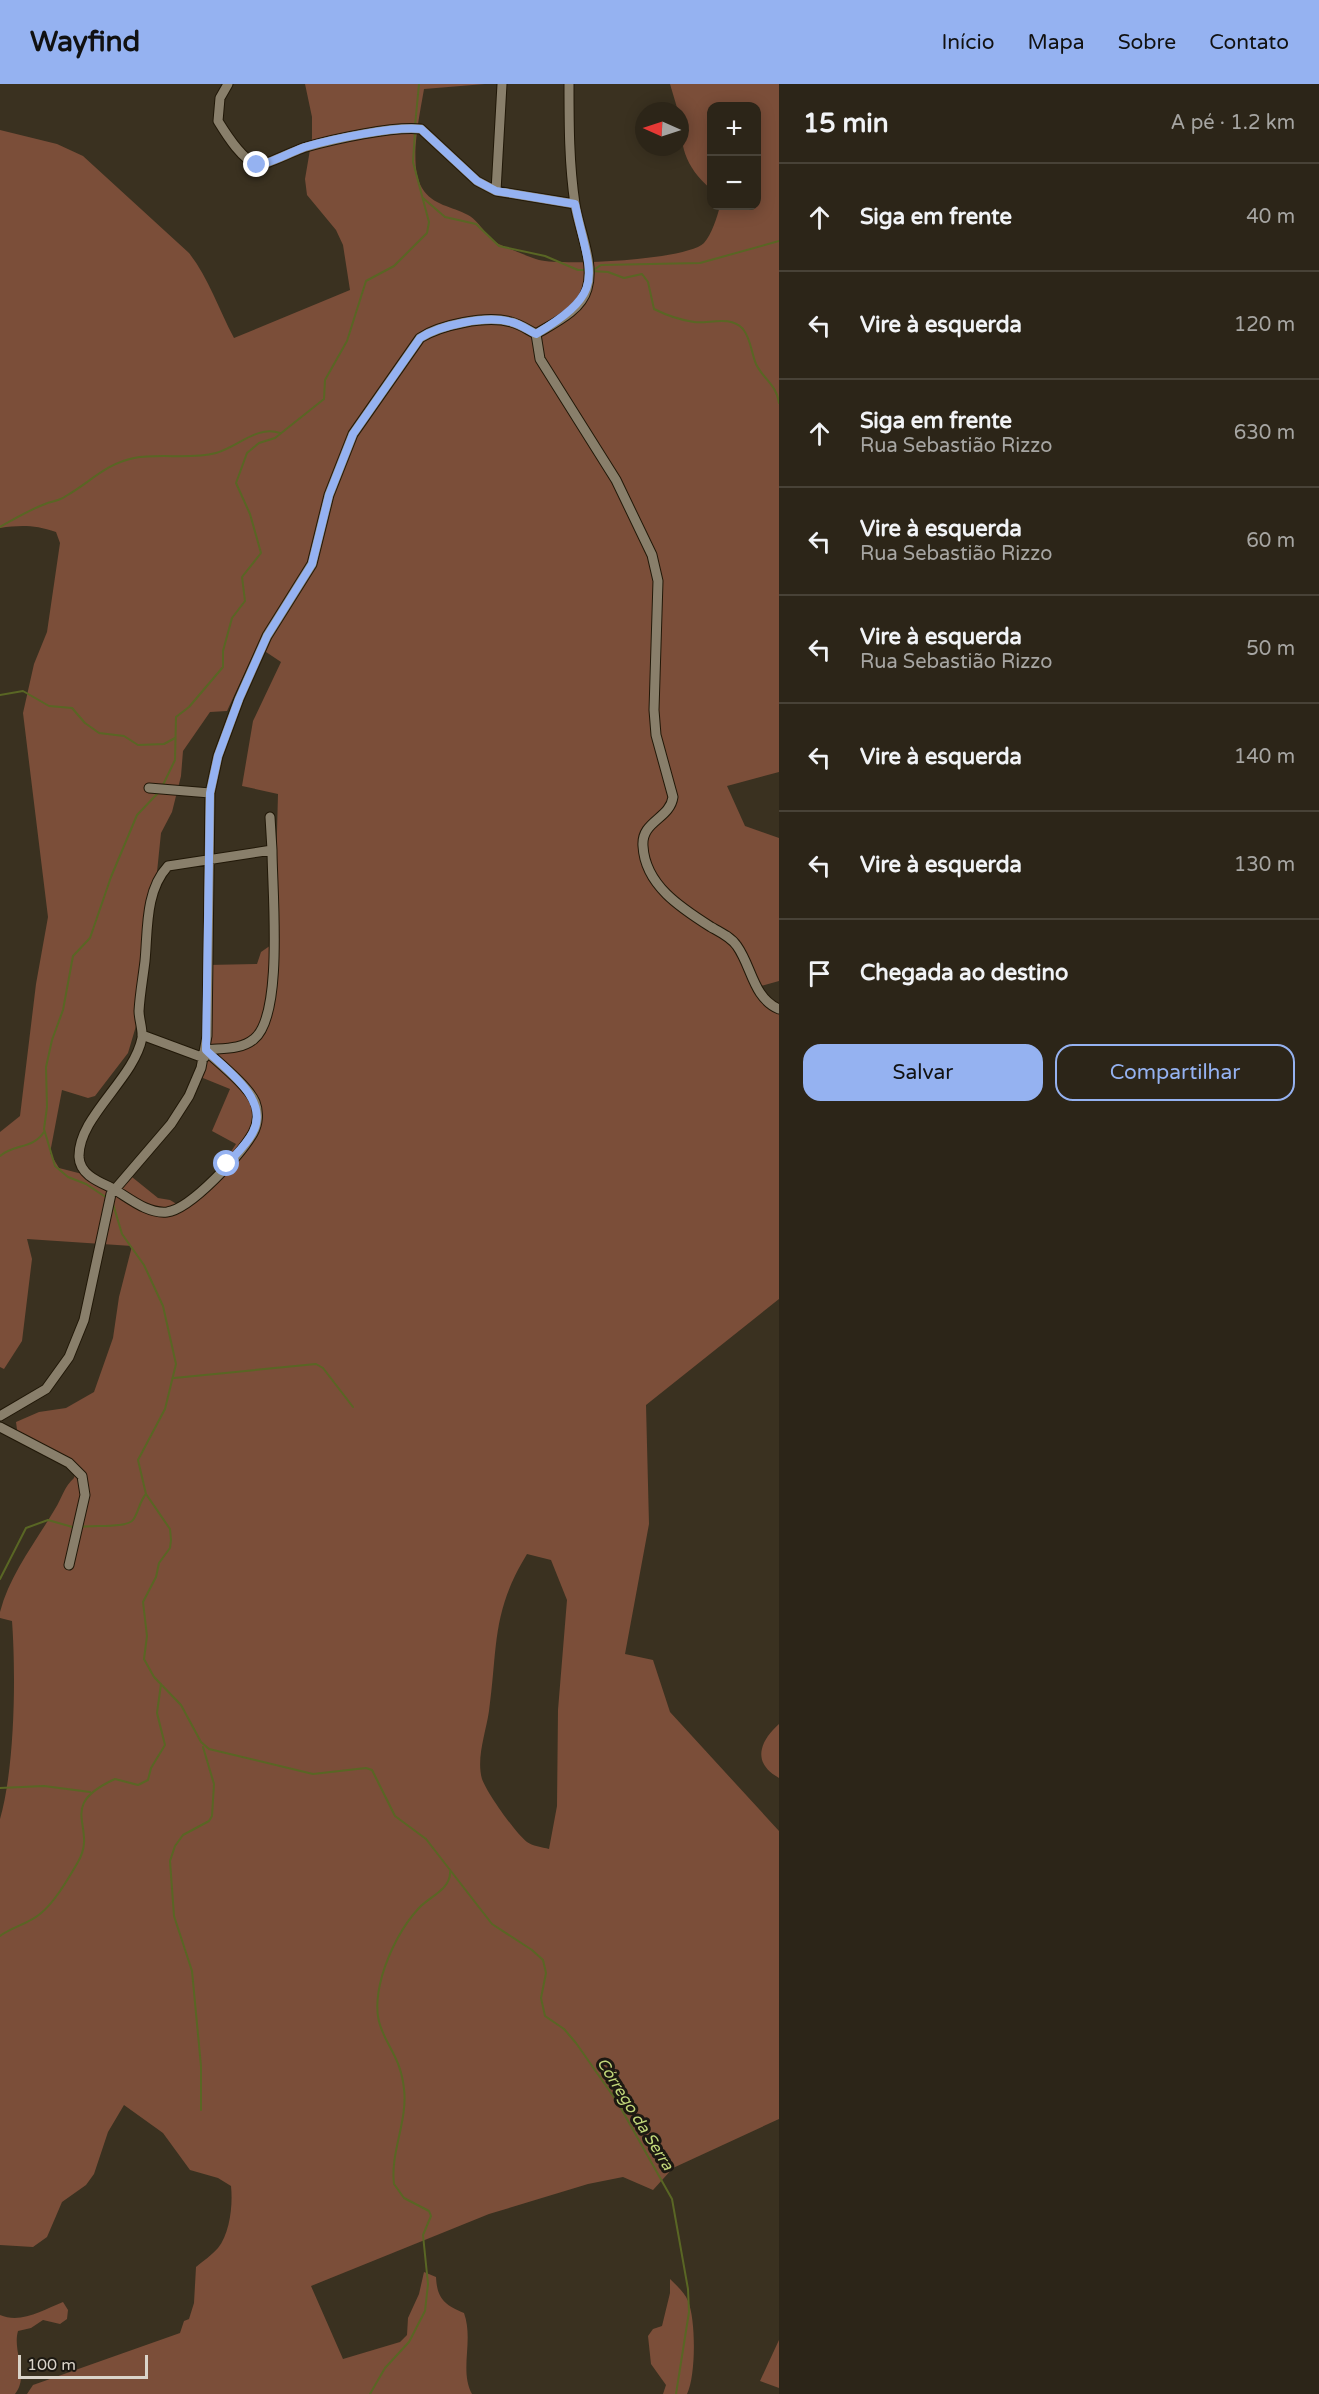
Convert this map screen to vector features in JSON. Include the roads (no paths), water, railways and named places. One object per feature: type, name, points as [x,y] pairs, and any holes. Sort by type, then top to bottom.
[{"type":"street","points":[[228,84],[220,98],[218,121],[239,149],[257,165],[307,146],[418,128],[477,181],[496,191],[575,204]]},
{"type":"street","points":[[496,191],[502,84]]},
{"type":"street","points":[[536,334],[575,308],[587,290],[589,264],[575,204],[569,150],[569,84]]},
{"type":"street","points":[[0,1416],[46,1389],[69,1357],[84,1320],[98,1263],[105,1211],[114,1189],[171,1124],[189,1096],[205,1054],[210,793],[218,756],[239,699],[267,636],[312,564],[329,495],[353,434],[370,406],[420,338],[431,331],[450,325],[497,321],[510,322],[536,334]]},
{"type":"street","points":[[536,334],[540,359],[616,480],[640,527],[656,568],[654,710],[658,749],[673,798],[666,812],[648,827],[644,836],[643,845],[648,865],[657,883],[683,909],[734,942],[764,999],[779,1009]]},
{"type":"street","points":[[149,788],[210,793]]},
{"type":"street","points":[[205,1054],[248,1043],[256,1038],[267,1020],[274,989],[270,817]]},
{"type":"street","points":[[142,1035],[205,1054],[255,1102],[257,1122],[252,1134],[215,1179],[172,1211],[156,1211],[89,1175],[80,1163],[79,1155],[85,1134],[100,1107],[123,1077],[142,1035],[140,997],[148,913],[156,886],[168,866],[272,850]]},
{"type":"street","points":[[0,1427],[69,1463],[82,1476],[85,1495],[69,1565]]},
{"type":"waterway","name":"Córrego da Serra","points":[[415,126],[419,84]]},
{"type":"waterway","name":"Córrego da Serra","points":[[162,787],[175,760],[176,717],[189,707],[223,667],[223,651],[232,618],[245,601],[242,577],[261,553],[250,514],[236,483],[247,453],[259,443],[275,438],[324,399],[325,380],[347,341],[366,281],[394,266],[427,233],[429,222],[413,162],[415,132]]},
{"type":"waterway","points":[[423,198],[445,217],[476,224],[499,246],[545,256],[578,270],[586,270]]},
{"type":"waterway","points":[[592,271],[601,265],[700,263],[779,241]]},
{"type":"waterway","points":[[591,271],[608,272],[624,278],[642,274],[648,282],[654,309],[694,322],[726,321],[738,325],[746,333],[756,364],[776,391],[779,403]]},
{"type":"waterway","points":[[0,527],[45,504],[64,498],[115,464],[144,457],[206,455],[224,450],[255,434],[272,431],[280,433]]},
{"type":"waterway","points":[[0,695],[23,691],[49,706],[72,708],[85,723],[99,733],[124,736],[138,745],[164,744],[175,738]]},
{"type":"waterway","name":"Córrego da Serra","points":[[107,1198],[86,1184],[68,1177],[55,1166],[44,1129],[47,1107],[46,1067],[52,1040],[63,1010],[73,956],[90,938],[111,877],[137,815],[159,792]]},
{"type":"waterway","points":[[0,1156],[29,1144],[44,1132]]},
{"type":"waterway","name":"Córrego da Serra","points":[[113,1204],[122,1234],[144,1265],[163,1306],[176,1364],[165,1409],[138,1460],[146,1494],[170,1529],[171,1540],[170,1548],[159,1563],[156,1577],[143,1602],[147,1636],[144,1659],[154,1677],[181,1705],[201,1742],[209,1749],[313,1774],[366,1768],[372,1770],[395,1816],[426,1839],[492,1924],[532,1950],[543,1960],[546,1973],[541,1998],[545,2016],[564,2029],[576,2043],[618,2103],[672,2199],[688,2289],[689,2312],[676,2394]]},
{"type":"waterway","points":[[174,1378],[316,1364],[323,1368],[353,1407]]},
{"type":"waterway","points":[[81,1527],[130,1523],[146,1494]]},
{"type":"waterway","points":[[0,1579],[26,1528],[48,1520],[76,1528]]},
{"type":"waterway","points":[[0,1936],[40,1914],[66,1883],[83,1849],[82,1808],[86,1799],[97,1789],[115,1779],[138,1785],[148,1780],[151,1768],[165,1745],[157,1713],[161,1684]]},
{"type":"waterway","points":[[201,2110],[201,2066],[192,1971],[174,1916],[170,1861],[175,1846],[183,1835],[209,1821],[212,1816],[214,1784],[203,1747]]},
{"type":"waterway","points":[[0,1788],[44,1786],[90,1792]]},
{"type":"waterway","points":[[370,2394],[385,2368],[409,2342],[425,2311],[428,2284],[423,2235],[431,2216],[429,2211],[404,2198],[394,2184],[394,2160],[404,2113],[404,2089],[401,2072],[380,2026],[378,1997],[385,1967],[402,1931],[419,1908],[443,1888],[450,1872]]}]
